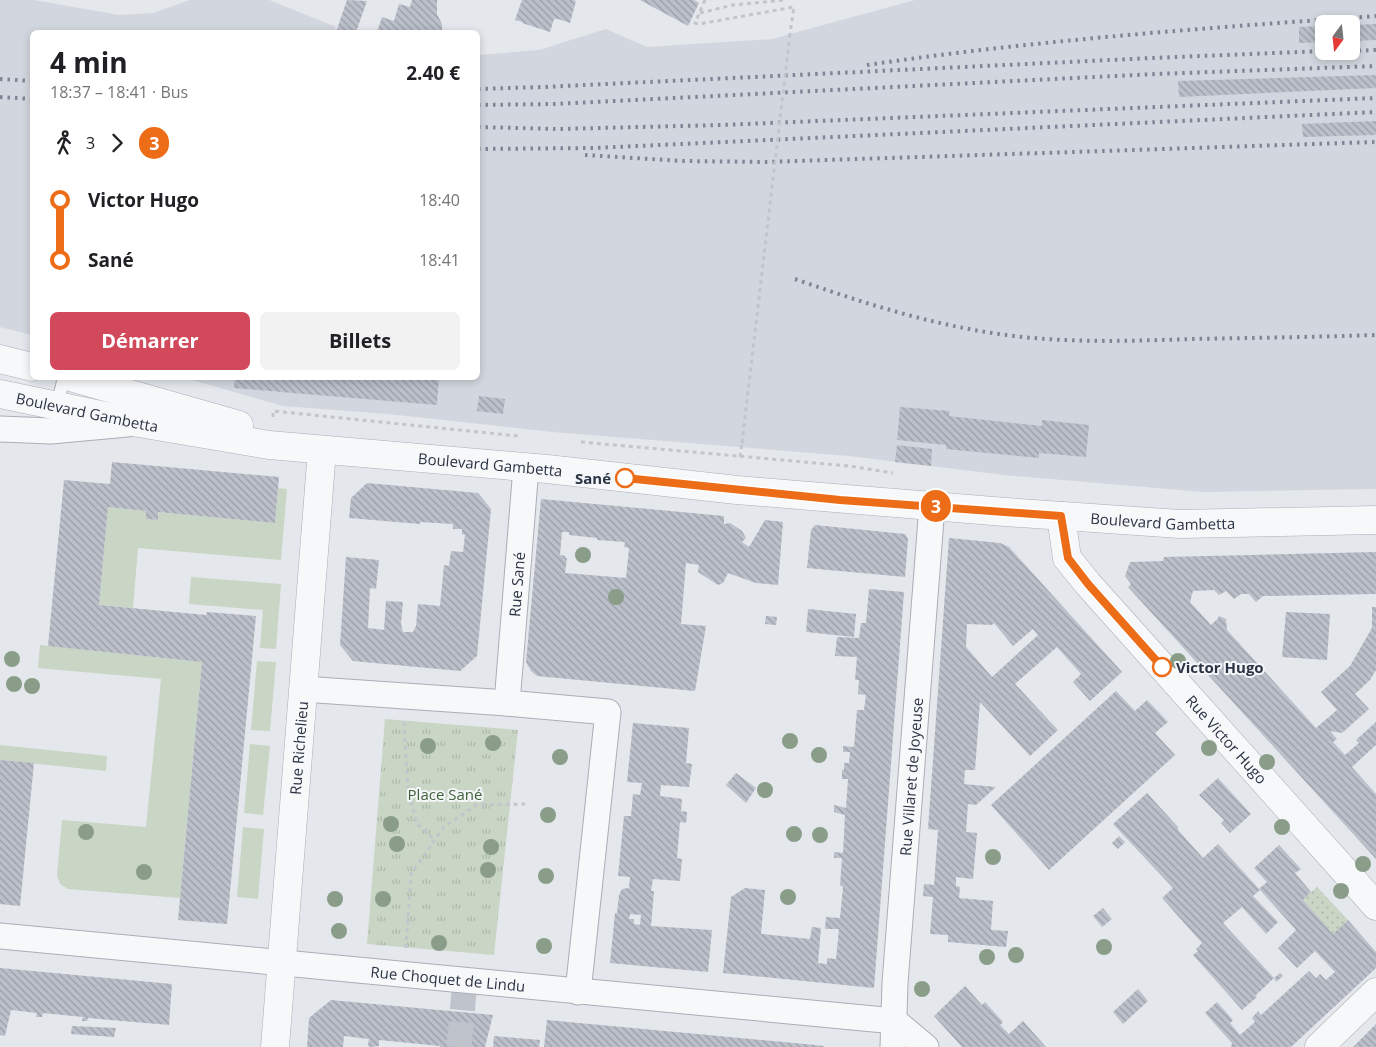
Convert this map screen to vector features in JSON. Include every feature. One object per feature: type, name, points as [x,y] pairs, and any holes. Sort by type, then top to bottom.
[{"type":"street","points":[[0,359],[30,366]]},
{"type":"street","name":"Boulevard Gambetta","points":[[81,380],[270,433],[322,450]]},
{"type":"street","name":"Boulevard Gambetta","points":[[0,394],[139,423],[269,445],[526,467],[737,490],[1180,524],[1376,520]]},
{"type":"street","points":[[0,429],[51,432],[139,423]]},
{"type":"street","name":"Rue Richelieu","points":[[275,1047],[322,450]]},
{"type":"street","name":"Rue Sané","points":[[507,703],[526,467]]},
{"type":"street","name":"Rue Villaret de Joyeuse","points":[[893,1047],[895,983],[932,506]]},
{"type":"street","name":"Rue Victor Hugo","points":[[1061,516],[1068,558],[1088,584],[1376,906]]},
{"type":"street","points":[[303,689],[608,712],[578,992]]},
{"type":"street","name":"Rue Choquet de Lindu","points":[[0,936],[895,1021]]},
{"type":"street","points":[[1319,1047],[1376,992]]},
{"type":"street","points":[[895,1021],[926,1047]]},
{"type":"lane","points":[[51,432],[63,380]]},
{"type":"path","points":[[578,442],[740,457],[794,7],[695,23],[705,0]]},
{"type":"path","points":[[700,13],[733,5],[785,0]]},
{"type":"path","points":[[270,433],[273,411],[521,436]]},
{"type":"path","points":[[406,696],[403,732],[408,789],[417,824],[435,840]]},
{"type":"path","points":[[404,975],[411,874],[444,827],[476,805],[525,804]]},
{"type":"shaded area","points":[[0,0],[34,0],[119,15],[153,13],[190,0],[269,0],[336,27],[335,30],[30,30],[30,334],[0,327]]},
{"type":"shaded area","points":[[915,0],[1376,0],[1376,489],[1203,492],[1004,475],[849,456],[553,432],[388,414],[283,406],[192,380],[480,380],[480,55],[539,50],[606,29],[647,47],[772,39]]},
{"type":"green space","points":[[278,488],[287,489],[281,560],[138,548],[133,608],[99,605],[108,507],[146,511],[146,519],[157,520],[158,512],[275,523]]},
{"type":"green space","points":[[191,577],[281,584],[276,649],[260,648],[263,610],[189,604]]},
{"type":"green space","points":[[40,645],[202,662],[180,898],[68,889],[60,884],[57,875],[62,820],[146,827],[161,679],[38,668]]},
{"type":"green space","points":[[257,661],[276,662],[270,731],[251,730]]},
{"type":"green space","name":"Place Sané","points":[[385,719],[518,730],[494,955],[367,944]]},
{"type":"green space","points":[[250,744],[270,746],[263,815],[244,813]]},
{"type":"green space","points":[[0,745],[107,756],[106,771],[0,760]]},
{"type":"green space","points":[[243,827],[264,829],[258,899],[237,897]]},
{"type":"green space","points":[[1317,887],[1348,920],[1333,934],[1303,900]]},
{"type":"building","points":[[347,0],[367,1],[357,30],[337,30]]},
{"type":"building","points":[[412,0],[437,0],[437,14],[442,24],[442,30],[378,30],[382,17],[394,21],[399,4],[410,7]]},
{"type":"building","points":[[522,0],[576,1],[570,23],[554,19],[550,32],[515,20]]},
{"type":"building","points":[[640,0],[694,0],[699,3],[688,26]]},
{"type":"building","points":[[1376,24],[1376,40],[1360,41],[1360,25]]},
{"type":"building","points":[[1315,26],[1315,42],[1299,43],[1299,27]]},
{"type":"building","points":[[1376,75],[1376,88],[1179,97],[1178,81]]},
{"type":"building","points":[[1376,121],[1376,135],[1303,137],[1302,124]]},
{"type":"building","points":[[235,380],[439,380],[437,405],[234,388]]},
{"type":"building","points":[[479,396],[505,399],[503,414],[477,411]]},
{"type":"building","points":[[900,407],[950,411],[949,416],[1042,426],[1042,420],[1089,425],[1086,457],[1039,453],[1039,458],[946,449],[946,445],[897,440]]},
{"type":"building","points":[[897,445],[932,449],[931,466],[895,462]]},
{"type":"building","points":[[112,462],[279,477],[275,523],[158,512],[158,520],[146,519],[146,511],[108,507],[99,605],[206,615],[207,612],[256,616],[227,924],[178,920],[202,662],[48,646],[64,480],[110,484]]},
{"type":"building","points":[[367,483],[478,493],[491,509],[477,656],[460,671],[353,661],[340,645],[346,557],[379,560],[376,589],[370,588],[368,628],[384,630],[386,601],[403,602],[401,624],[403,632],[413,632],[416,626],[418,604],[440,606],[444,565],[449,566],[451,551],[463,552],[465,535],[462,534],[462,529],[453,529],[453,524],[420,522],[420,524],[349,518],[351,498]]},
{"type":"building","points":[[541,499],[724,516],[724,524],[730,523],[742,531],[746,538],[742,542],[749,547],[765,520],[783,522],[778,585],[756,583],[728,573],[723,583],[718,585],[698,572],[699,565],[686,563],[681,624],[706,626],[695,691],[537,676],[531,671],[526,662]],"holes":[[[562,532],[569,532],[569,535],[625,542],[624,547],[629,548],[626,578],[565,573],[567,558],[560,555]]]},
{"type":"building","points":[[815,525],[905,534],[908,539],[905,577],[807,568],[811,530]]},
{"type":"building","points":[[949,538],[1000,543],[1009,547],[1122,672],[1090,701],[1073,682],[1081,674],[1057,647],[1015,684],[1058,730],[1030,756],[980,702],[975,770],[965,770],[964,784],[996,787],[976,805],[968,804],[966,832],[977,833],[973,879],[956,877],[956,886],[960,887],[959,898],[993,901],[991,930],[1008,931],[1006,947],[948,942],[948,935],[930,934],[933,897],[923,896],[924,884],[934,885],[938,830],[928,829]],"holes":[[[994,623],[1013,646],[1033,629],[1038,635],[992,677],[966,647],[967,624],[992,625]]]},
{"type":"building","points":[[1376,552],[1376,594],[1263,596],[1256,602],[1249,594],[1241,594],[1234,599],[1226,591],[1219,595],[1214,590],[1193,591],[1190,602],[1211,625],[1219,616],[1226,619],[1227,630],[1316,728],[1337,710],[1321,692],[1350,666],[1372,628],[1372,607],[1376,607],[1376,670],[1370,680],[1355,694],[1369,709],[1342,733],[1330,731],[1337,739],[1333,742],[1345,755],[1359,743],[1356,740],[1376,722],[1376,745],[1352,767],[1376,794],[1376,859],[1128,587],[1131,584],[1125,576],[1130,562],[1163,561],[1164,557]]},
{"type":"building","points":[[869,589],[904,592],[874,988],[723,973],[731,897],[745,888],[765,890],[761,934],[810,939],[812,927],[821,928],[818,963],[827,964],[827,958],[836,959],[839,929],[825,929],[826,917],[840,918],[843,887],[840,885],[842,858],[834,858],[834,852],[843,853],[845,815],[834,812],[834,805],[846,808],[848,779],[842,779],[842,770],[844,770],[844,763],[849,763],[850,752],[843,752],[843,746],[854,747],[857,710],[864,710],[866,695],[858,694],[859,680],[855,680],[857,657],[835,656],[837,637],[859,638],[861,623],[866,623]]},
{"type":"building","points":[[808,609],[856,614],[854,637],[806,632]]},
{"type":"building","points":[[1286,612],[1330,614],[1327,660],[1282,657]]},
{"type":"building","points":[[766,616],[777,617],[776,625],[765,624]]},
{"type":"building","points":[[1116,691],[1135,711],[1147,700],[1168,722],[1155,733],[1175,755],[1049,870],[991,805]]},
{"type":"building","points":[[633,723],[689,728],[686,763],[692,764],[689,787],[661,785],[660,796],[682,799],[681,811],[687,812],[686,823],[680,822],[677,858],[682,859],[680,881],[653,879],[651,891],[654,891],[651,926],[712,930],[708,972],[610,963],[615,913],[617,913],[619,895],[622,889],[629,888],[630,877],[618,876],[624,816],[631,816],[633,794],[640,795],[642,783],[627,782]],"holes":[[[630,914],[641,915],[640,925],[634,924],[634,919],[629,919]]]},
{"type":"building","points":[[0,760],[34,763],[20,906],[0,904]]},
{"type":"building","points":[[736,773],[756,788],[746,803],[726,785]]},
{"type":"building","points":[[1218,778],[1251,814],[1230,833],[1221,823],[1224,820],[1199,795]]},
{"type":"building","points":[[1147,793],[1203,858],[1218,844],[1259,889],[1267,882],[1254,868],[1279,845],[1301,869],[1295,873],[1311,892],[1303,900],[1333,934],[1348,920],[1376,952],[1376,968],[1291,1047],[1231,1047],[1232,1043],[1205,1013],[1217,1002],[1233,1020],[1230,1023],[1240,1035],[1255,1022],[1252,1018],[1258,1011],[1261,1015],[1309,971],[1316,978],[1320,974],[1326,980],[1335,972],[1315,951],[1297,968],[1278,948],[1296,930],[1260,890],[1253,896],[1278,922],[1266,934],[1242,907],[1223,923],[1274,978],[1242,1010],[1193,955],[1198,951],[1196,949],[1202,943],[1162,898],[1173,888],[1113,824]]},
{"type":"building","points":[[1119,836],[1125,842],[1118,849],[1112,843]]},
{"type":"building","points":[[1103,908],[1112,919],[1102,927],[1093,916]]},
{"type":"building","points":[[0,968],[172,984],[169,1025],[88,1018],[87,1021],[82,1021],[83,1017],[43,1013],[42,1017],[36,1017],[37,1013],[11,1010],[5,1036],[0,1035]]},
{"type":"building","points":[[1280,973],[1283,976],[1276,982],[1274,978]]},
{"type":"building","points":[[965,986],[982,1005],[985,1002],[1003,1022],[1000,1025],[1009,1034],[1023,1021],[1046,1047],[962,1047],[934,1016]]},
{"type":"building","points":[[1138,989],[1148,1001],[1123,1024],[1113,1012]]},
{"type":"building","points":[[331,1000],[493,1015],[485,1047],[440,1047],[379,1040],[379,1046],[370,1047],[368,1045],[369,1039],[344,1036],[343,1047],[307,1047],[309,1018]]},
{"type":"building","points":[[547,1020],[815,1045],[824,1047],[544,1047]]},
{"type":"building","points":[[1376,1024],[1376,1047],[1353,1047]]},
{"type":"building","points":[[72,1026],[116,1028],[114,1037],[71,1034]]},
{"type":"building","points":[[494,1036],[540,1040],[539,1047],[493,1047]]},
{"type":"tunnel","points":[[459,1047],[465,981]]},
{"type":"railway","points":[[867,65],[994,48],[1185,30],[1376,16]]},
{"type":"railway","points":[[1360,51],[1376,50]]},
{"type":"railway","points":[[480,89],[1315,51]]},
{"type":"railway","points":[[480,105],[553,104],[1155,74],[1376,66]]},
{"type":"railway","points":[[0,79],[30,81]]},
{"type":"railway","points":[[0,97],[30,99]]},
{"type":"railway","points":[[480,127],[558,129],[721,125],[1376,98]]},
{"type":"railway","points":[[480,149],[594,148],[1376,112]]},
{"type":"railway","points":[[585,155],[683,161],[767,162],[1376,142]]},
{"type":"railway","points":[[795,279],[903,314],[958,327],[1014,336],[1080,341],[1125,341],[1376,335]]},
{"type":"bus line","name":"3","points":[[625,478],[840,500],[1061,516],[1068,558],[1088,584],[1162,667]]},
{"type":"place","name":"Sané","points":[[625,478]]},
{"type":"place","name":"Victor Hugo","points":[[1162,667]]}]
